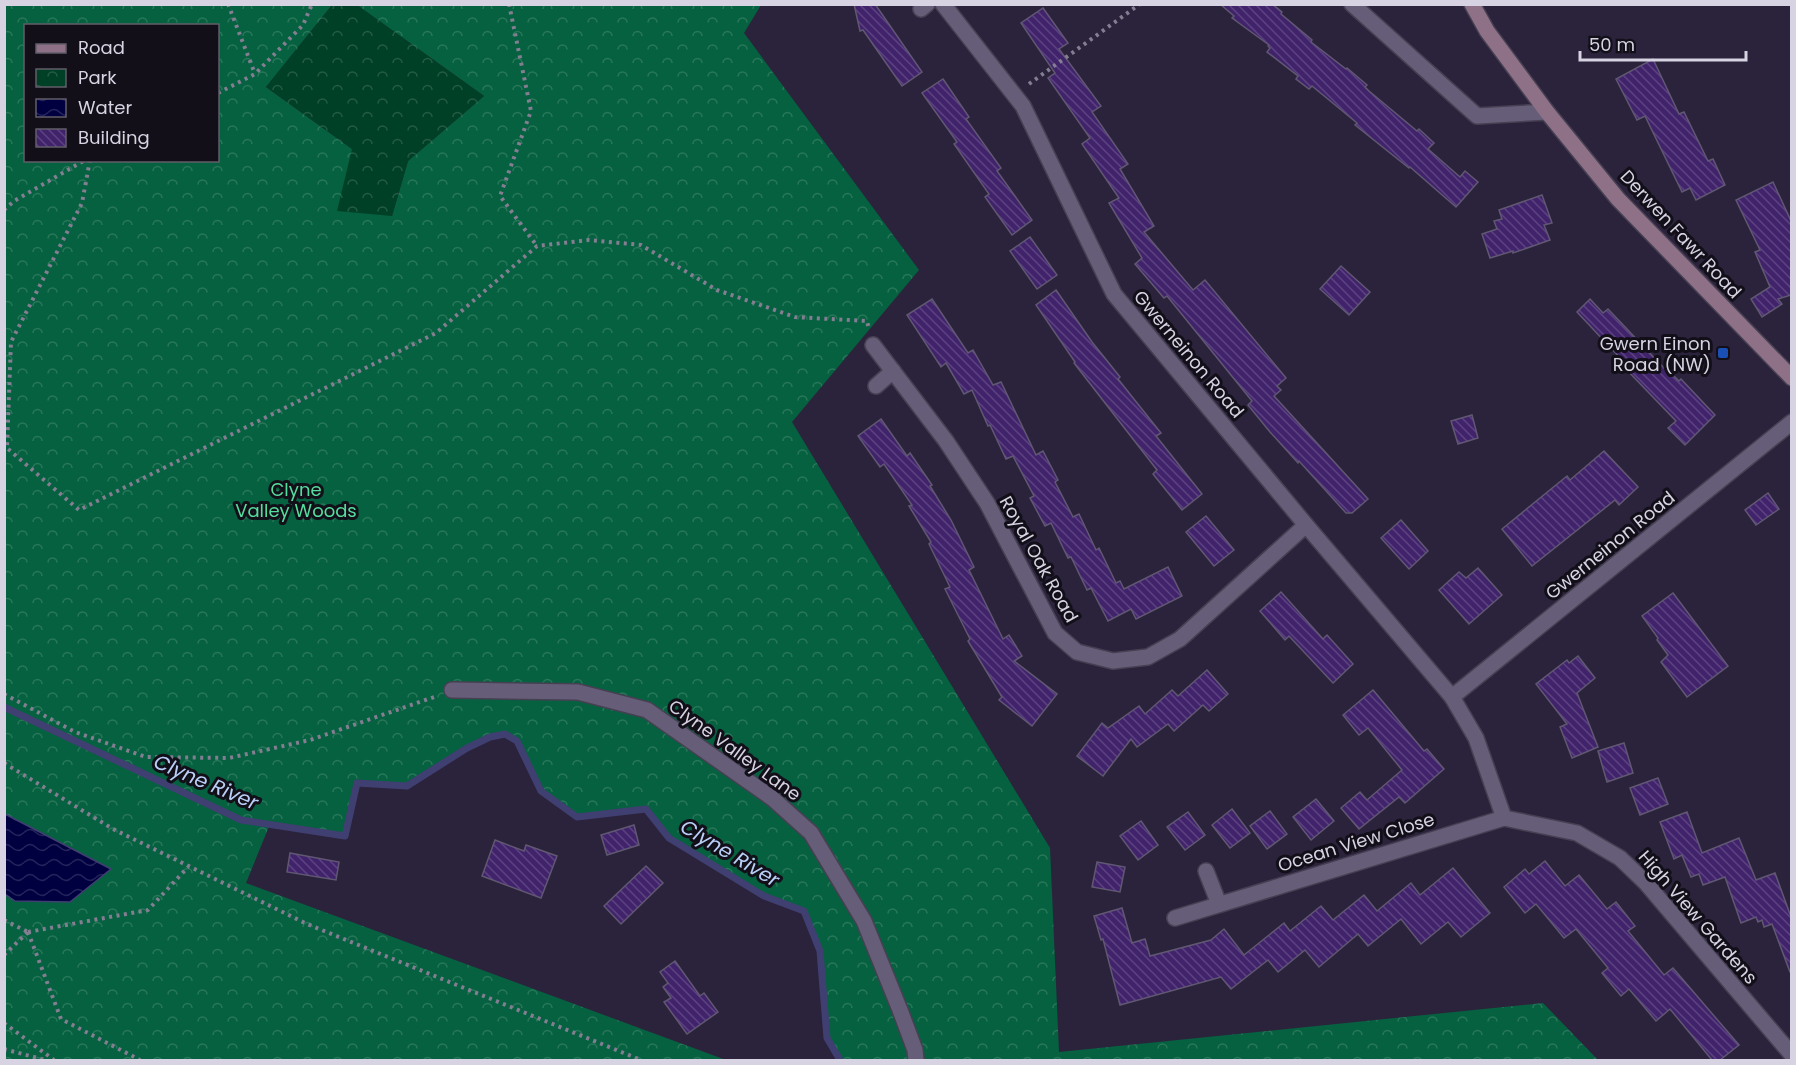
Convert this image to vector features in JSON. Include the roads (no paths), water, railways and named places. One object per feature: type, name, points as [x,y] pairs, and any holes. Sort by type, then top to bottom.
[{"type":"main road","name":"Derwen Fawr Road","points":[[1472,4],[1487,31],[1547,112],[1618,199],[1791,378]]},
{"type":"street","name":"Gwerneinon Road","points":[[943,4],[1023,106],[1114,294],[1452,698],[1476,738],[1504,818]]},
{"type":"street","points":[[1352,4],[1477,116],[1547,112]]},
{"type":"street","name":"Royal Oak Road","points":[[873,345],[946,441],[987,503],[1056,633],[1077,652],[1113,661],[1148,657],[1180,639],[1306,525]]},
{"type":"street","points":[[876,386],[893,371]]},
{"type":"street","name":"Gwerneinon Road","points":[[1452,698],[1791,422]]},
{"type":"street","name":"Clyne Valley Lane","points":[[452,690],[578,692],[648,710],[772,798],[811,833],[864,921],[915,1050],[916,1060]]},
{"type":"street","name":"Ocean View Close","points":[[1175,918],[1504,818]]},
{"type":"street","name":"High View Gardens","points":[[1504,818],[1577,833],[1620,858],[1645,882],[1786,1056]]},
{"type":"street","points":[[1206,872],[1219,904]]},
{"type":"water","points":[[5,814],[111,869],[70,902],[15,901],[5,894]]},
{"type":"waterway","name":"Clyne River","points":[[4,707],[241,820],[345,836],[357,783],[407,786],[467,748],[490,737],[505,734],[517,741],[541,791],[577,817],[646,809],[669,838],[764,896],[804,911],[820,951],[827,1038],[840,1060]]},
{"type":"place","name":"Gwern Einon Road (NW)","points":[[1723,353]]},
{"type":"park label","name":"Clyne Valley Woods","points":[[296,499]]}]
